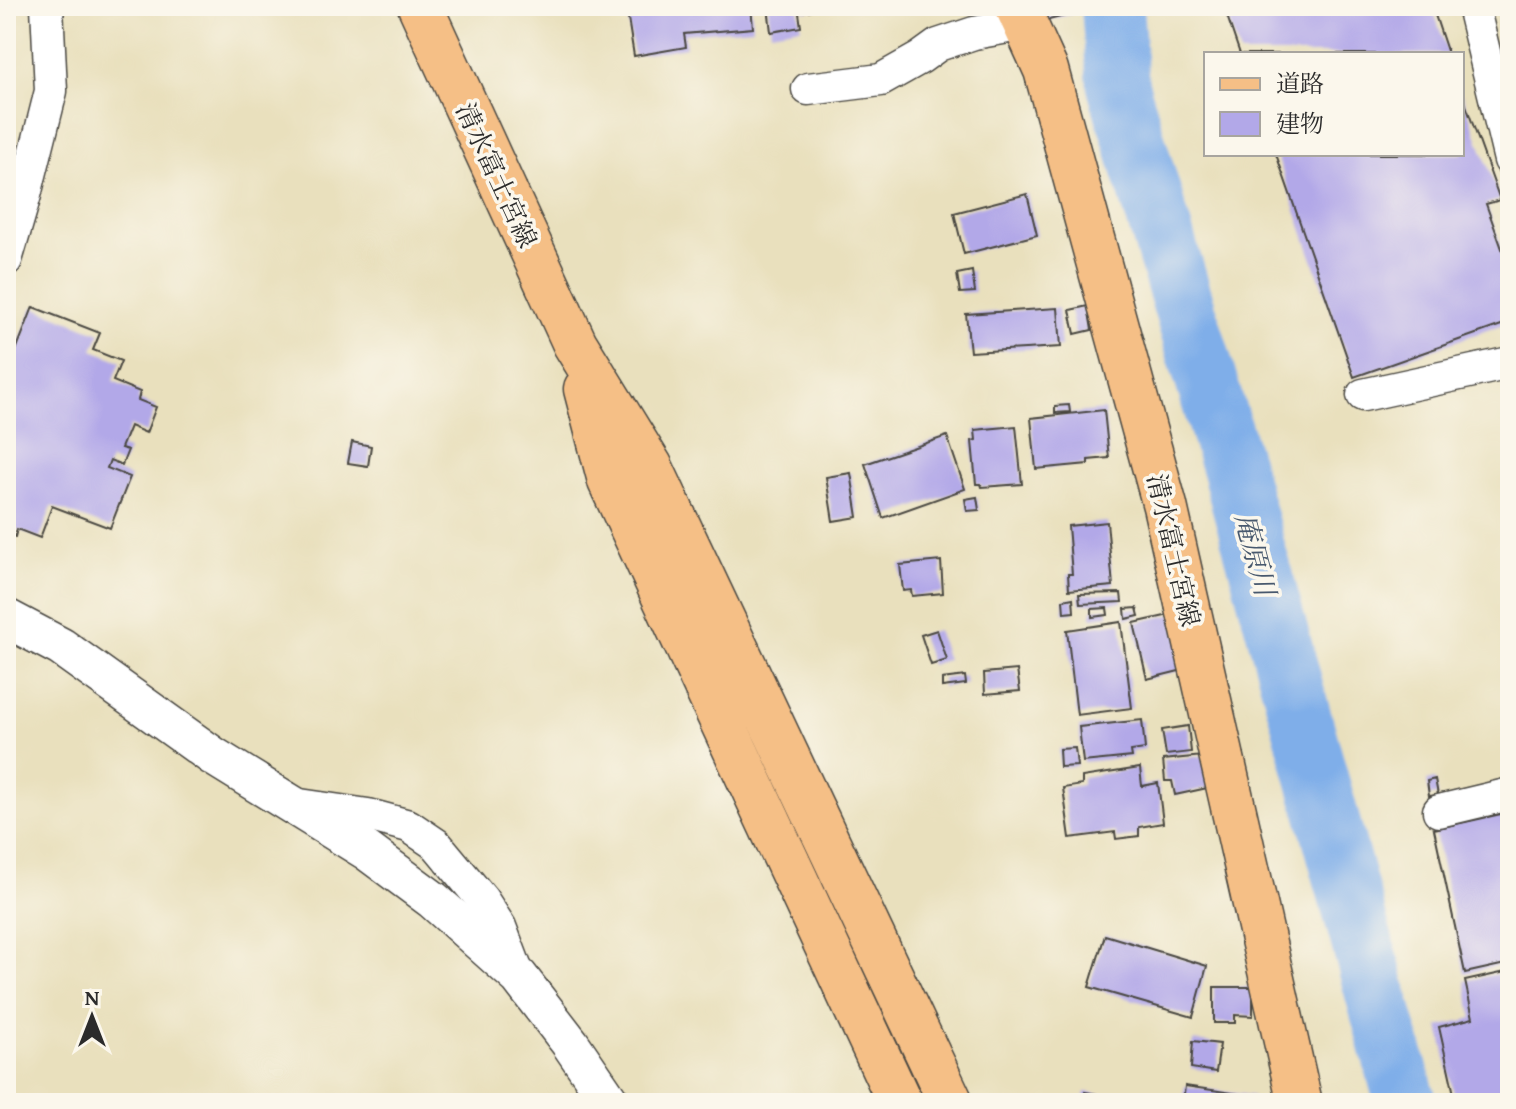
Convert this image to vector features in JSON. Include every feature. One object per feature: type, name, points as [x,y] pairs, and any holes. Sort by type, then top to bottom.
[{"type":"main road","name":"清水富士宮線","points":[[420,6],[575,344],[650,466],[951,1103]]},
{"type":"main road","name":"清水富士宮線","points":[[1021,15],[1046,70],[1165,506],[1300,1103]]},
{"type":"main road","name":"清水富士宮線","points":[[575,344],[610,481],[900,1103]]},
{"type":"street","points":[[6,260],[51,91],[47,6]]},
{"type":"street","points":[[1473,6],[1510,160]]},
{"type":"street","points":[[808,89],[881,80],[938,45],[1021,15]]},
{"type":"street","points":[[1363,395],[1510,363]]},
{"type":"street","points":[[6,618],[61,647],[213,756],[367,851],[433,900],[519,977],[611,1103]]},
{"type":"street","points":[[1439,811],[1510,794]]},
{"type":"building","points":[[626,6],[751,6],[753,28],[684,34],[686,47],[634,56]]},
{"type":"building","points":[[768,6],[798,6],[801,27],[771,32]]},
{"type":"building","points":[[804,6],[824,6],[825,8],[805,11]]},
{"type":"building","points":[[1041,6],[1070,6],[1072,14],[1045,21]]},
{"type":"building","points":[[1237,6],[1432,6],[1447,52],[1239,52],[1225,10]]},
{"type":"building","points":[[1504,6],[1510,6],[1510,29],[1509,29]]},
{"type":"building","points":[[1464,100],[1500,200],[1486,204],[1510,271],[1510,322],[1354,377],[1277,156],[1464,156]]},
{"type":"building","points":[[1027,194],[1037,235],[964,254],[954,213]]},
{"type":"building","points":[[972,271],[975,292],[960,293],[957,274]]},
{"type":"building","points":[[1088,306],[1092,330],[1075,334],[1070,310]]},
{"type":"building","points":[[33,307],[100,333],[93,350],[121,361],[113,381],[140,392],[138,400],[156,407],[146,433],[130,426],[121,448],[128,450],[122,465],[110,460],[107,468],[130,477],[110,528],[52,506],[40,538],[17,529],[15,537],[6,534],[6,376]]},
{"type":"building","points":[[1058,308],[1061,347],[970,352],[966,314]]},
{"type":"building","points":[[1069,405],[1070,412],[1055,413],[1055,406]]},
{"type":"building","points":[[1104,410],[1109,458],[1088,460],[1088,464],[1036,469],[1031,418]]},
{"type":"building","points":[[1016,426],[1022,484],[982,487],[976,484],[972,441],[976,440],[975,430]]},
{"type":"building","points":[[947,436],[965,489],[883,518],[865,464]]},
{"type":"building","points":[[352,442],[371,446],[368,466],[348,463]]},
{"type":"building","points":[[851,473],[858,517],[833,521],[826,477]]},
{"type":"building","points":[[977,497],[979,510],[967,511],[965,499]]},
{"type":"building","points":[[1107,522],[1113,586],[1069,590],[1068,574],[1072,574],[1068,526]]},
{"type":"building","points":[[941,561],[943,593],[912,596],[911,590],[903,591],[900,565]]},
{"type":"building","points":[[1121,593],[1122,602],[1080,604],[1079,594]]},
{"type":"building","points":[[1073,598],[1074,612],[1064,613],[1063,600]]},
{"type":"building","points":[[1107,608],[1108,615],[1092,617],[1092,609]]},
{"type":"building","points":[[1137,608],[1139,616],[1126,619],[1125,609]]},
{"type":"building","points":[[1174,614],[1187,669],[1147,679],[1134,623]]},
{"type":"building","points":[[1121,622],[1132,708],[1077,715],[1067,630]]},
{"type":"building","points":[[937,630],[947,660],[931,665],[921,635]]},
{"type":"building","points":[[1017,670],[1020,691],[985,694],[984,673]]},
{"type":"building","points":[[965,676],[966,684],[942,687],[942,679]]},
{"type":"building","points":[[1142,720],[1145,749],[1131,751],[1132,757],[1083,762],[1079,727]]},
{"type":"building","points":[[1188,726],[1191,752],[1166,755],[1162,730]]},
{"type":"building","points":[[1075,748],[1077,766],[1060,767],[1059,749]]},
{"type":"building","points":[[1203,756],[1212,787],[1175,795],[1172,781],[1165,781],[1163,760]]},
{"type":"building","points":[[1140,768],[1142,786],[1158,783],[1163,823],[1139,827],[1139,836],[1116,839],[1115,832],[1070,838],[1063,788],[1082,785],[1082,777]]},
{"type":"building","points":[[1435,779],[1438,795],[1429,796],[1427,781]]},
{"type":"building","points":[[1510,812],[1510,963],[1465,973],[1434,829]]},
{"type":"building","points":[[1105,935],[1207,966],[1193,1017],[1089,987]]},
{"type":"building","points":[[1510,971],[1510,1103],[1456,1103],[1439,1027],[1473,1018],[1465,981]]},
{"type":"building","points":[[1214,987],[1253,987],[1253,1016],[1235,1015],[1235,1023],[1214,1023]]},
{"type":"building","points":[[1193,1041],[1220,1044],[1216,1072],[1191,1068]]},
{"type":"building","points":[[1185,1086],[1253,1096],[1252,1103],[1183,1103]]},
{"type":"building","points":[[1085,1092],[1141,1101],[1141,1103],[1083,1103]]},
{"type":"waterway","name":"庵原川","points":[[1112,6],[1118,86],[1233,470],[1406,1103]]}]
